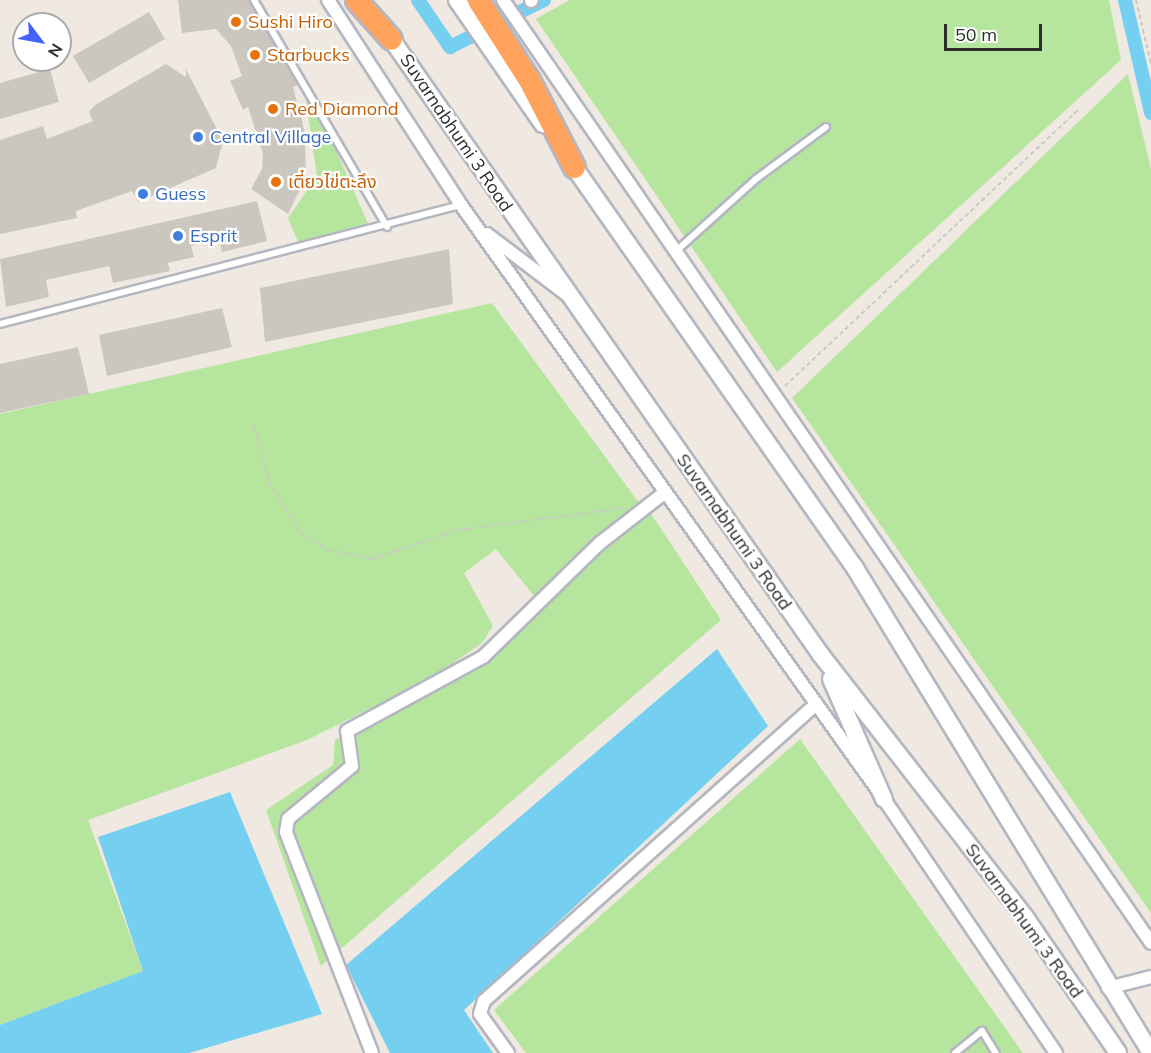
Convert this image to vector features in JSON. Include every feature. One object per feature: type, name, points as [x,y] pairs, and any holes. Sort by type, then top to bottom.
[{"type":"highway","points":[[356,0],[391,39]]},
{"type":"highway","points":[[470,4],[505,39],[574,167]]},
{"type":"main road","name":"Suvarnabhumi 3 Road","points":[[364,0],[567,295],[821,656],[1025,917],[1118,1053]]},
{"type":"main road","name":"Suvarnabhumi 3 Road","points":[[574,167],[861,578],[1108,988],[1151,1053]]},
{"type":"main road","points":[[821,656],[884,799]]},
{"type":"street","points":[[328,0],[461,205],[814,706],[884,799],[1056,1053]]},
{"type":"street","points":[[503,0],[505,39],[674,252],[1151,943]]},
{"type":"street","points":[[478,227],[567,295]]},
{"type":"street","points":[[372,1053],[286,832],[288,819],[352,766],[347,731],[483,657],[600,543],[664,493]]},
{"type":"street","points":[[508,1053],[480,1014],[490,994],[814,706]]},
{"type":"street","points":[[1108,988],[1151,977]]},
{"type":"lane","points":[[254,0],[374,200],[387,227]]},
{"type":"lane","points":[[674,252],[756,179],[826,127]]},
{"type":"lane","points":[[0,324],[387,227],[461,205]]},
{"type":"lane","points":[[955,1053],[982,1031],[996,1053]]},
{"type":"path","points":[[1136,0],[1151,64]]},
{"type":"path","points":[[774,397],[1078,110]]},
{"type":"path","points":[[254,425],[269,483],[301,533],[328,550],[373,559],[457,530],[647,506]]},
{"type":"green space","points":[[570,0],[1109,0],[1121,60],[777,372],[536,19]]},
{"type":"green space","points":[[302,72],[369,226],[299,244],[288,218],[317,176]]},
{"type":"green space","points":[[1128,74],[1151,169],[1151,913],[792,398]]},
{"type":"green space","points":[[492,303],[642,507],[534,596],[496,549],[464,573],[493,626],[482,643],[433,677],[307,740],[88,820],[143,971],[0,1025],[0,414]]},
{"type":"green space","points":[[650,512],[721,620],[321,966],[266,810],[333,765],[335,740],[441,689]]},
{"type":"green space","points":[[800,739],[1023,1053],[526,1053],[494,1010]]},
{"type":"water","points":[[717,649],[768,726],[464,1010],[493,1053],[390,1053],[346,965]]},
{"type":"water","points":[[230,792],[322,1014],[189,1053],[0,1053],[0,1025],[143,971],[98,837]]},
{"type":"building","points":[[178,0],[249,0],[298,85],[293,87],[305,133],[306,177],[288,214],[251,189],[262,169],[263,153],[248,107],[243,110],[230,81],[242,76],[231,46],[216,29],[182,33]]},
{"type":"building","points":[[149,12],[165,39],[89,83],[73,56]]},
{"type":"building","points":[[166,64],[186,77],[186,69],[223,141],[216,168],[138,202],[132,191],[76,211],[77,218],[0,234],[0,140],[43,126],[47,139],[93,121],[89,112],[95,105]]},
{"type":"building","points":[[39,72],[51,72],[59,102],[0,119],[0,83]]},
{"type":"building","points":[[257,201],[267,241],[222,252],[219,239],[191,246],[194,257],[168,263],[170,271],[113,283],[109,266],[46,280],[49,297],[6,307],[0,259]]},
{"type":"building","points":[[449,249],[453,304],[265,342],[260,288]]},
{"type":"building","points":[[222,308],[232,347],[107,376],[99,335]]},
{"type":"building","points":[[78,347],[89,394],[0,413],[0,364]]},
{"type":"waterway","points":[[418,0],[450,47],[544,0]]},
{"type":"waterway","points":[[1125,0],[1151,113]]},
{"type":"place","name":"Sushi Hiro","points":[[236,22]]},
{"type":"place","name":"Starbucks","points":[[255,55]]},
{"type":"place","name":"Red Diamond","points":[[273,109]]},
{"type":"place","name":"Central Village","points":[[198,137]]},
{"type":"place","name":"เตี๋ยวไข่ตะลึง","points":[[276,182]]},
{"type":"place","name":"Guess","points":[[143,194]]},
{"type":"place","name":"Esprit","points":[[178,236]]}]
